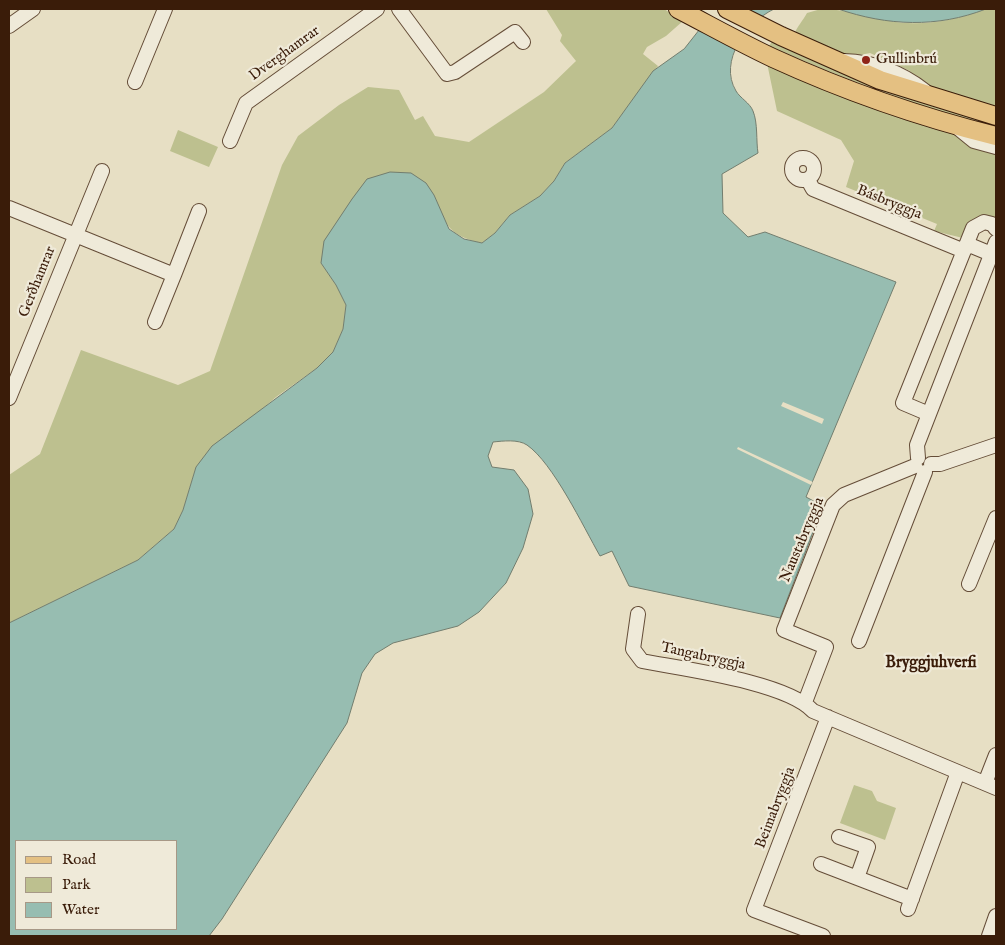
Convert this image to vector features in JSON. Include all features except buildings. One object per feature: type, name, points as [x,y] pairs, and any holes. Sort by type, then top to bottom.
[{"type":"main road","points":[[678,9],[771,57],[846,90],[955,126],[996,136]]},
{"type":"main road","points":[[727,9],[781,36],[880,80],[996,116]]},
{"type":"street","points":[[9,25],[33,9]]},
{"type":"street","points":[[135,82],[165,9]]},
{"type":"street","name":"Dverghamrar","points":[[230,141],[246,103],[377,9]]},
{"type":"street","points":[[399,9],[447,74],[455,72],[506,36],[515,32],[523,42]]},
{"type":"street","points":[[955,126],[974,141],[996,147]]},
{"type":"street","name":"Gerðhamrar","points":[[9,398],[102,171]]},
{"type":"street","name":"Básbryggja","points":[[808,180],[813,190],[965,247],[995,250]]},
{"type":"street","name":"Gerðhamrar","points":[[9,208],[174,275]]},
{"type":"street","points":[[155,322],[199,212]]},
{"type":"street","points":[[929,414],[903,403],[973,228],[980,223],[988,222],[996,229]]},
{"type":"street","points":[[858,641],[922,465],[917,445],[995,250]]},
{"type":"street","name":"Naustabryggja","points":[[805,702],[826,647],[784,630],[833,505],[844,495],[922,465],[940,464],[996,445]]},
{"type":"street","points":[[969,584],[996,518]]},
{"type":"street","name":"Tangabryggja","points":[[638,614],[633,649],[642,661],[768,687],[805,702],[813,711],[991,785],[996,755]]},
{"type":"street","name":"Beimabryggja","points":[[823,936],[754,910],[828,717]]},
{"type":"street","points":[[821,864],[857,878],[910,904],[958,772]]},
{"type":"street","points":[[838,837],[868,848],[857,878]]},
{"type":"street","points":[[989,936],[996,919]]},
{"type":"green space","points":[[546,9],[664,9],[683,21],[666,36],[647,47],[643,54],[658,66],[612,128],[565,163],[554,181],[540,196],[510,215],[495,233],[482,243],[462,237],[450,228],[445,222],[434,195],[321,263],[336,285],[346,305],[343,329],[333,352],[317,368],[276,397],[196,467],[183,510],[174,529],[138,560],[9,623],[9,475],[40,454],[81,350],[178,385],[210,371],[282,165],[298,136],[339,105],[368,87],[399,90],[415,120],[423,116],[435,136],[469,142],[544,92],[576,61],[560,41],[562,35]]},
{"type":"green space","points":[[821,9],[830,9],[902,23],[926,23],[963,16],[986,9],[996,9],[996,106],[941,91],[920,81],[911,75],[910,71],[870,53],[850,57],[794,35],[807,13]]},
{"type":"green space","points":[[773,40],[827,66],[996,122],[996,129],[909,101],[825,70],[769,46]]},
{"type":"green space","points":[[767,63],[996,149],[996,219],[979,217],[974,219],[966,226],[963,238],[934,231],[937,224],[846,187],[854,161],[841,140],[777,111]]},
{"type":"green space","points":[[178,130],[218,147],[209,167],[170,151]]},
{"type":"green space","points":[[854,785],[872,791],[877,801],[896,808],[885,840],[840,823]]},
{"type":"water","points":[[716,9],[774,9],[754,23],[745,33],[733,55],[731,79],[736,91],[750,105],[753,111],[756,121],[758,153],[722,174],[723,213],[748,237],[765,232],[896,282],[806,497],[823,506],[780,618],[629,586],[612,551],[600,556],[567,496],[537,454],[523,443],[510,441],[493,442],[488,456],[492,467],[514,470],[528,489],[533,514],[523,548],[506,583],[479,612],[458,626],[393,643],[375,654],[362,673],[347,723],[222,919],[209,936],[9,936],[9,623],[138,560],[174,529],[183,510],[196,467],[212,446],[317,368],[333,352],[343,329],[346,305],[336,285],[321,263],[324,241],[367,179],[390,172],[411,173],[426,183],[434,195],[449,229],[464,239],[482,243],[495,233],[510,215],[540,196],[554,181],[565,163],[612,128],[653,71],[684,49]]},
{"type":"water","points":[[838,9],[986,9],[949,19],[931,22],[912,22],[875,19]]},
{"type":"pier","points":[[713,9],[743,9],[764,19],[747,36],[697,28]]},
{"type":"pier","points":[[783,402],[824,419],[822,424],[781,406]]},
{"type":"pier","points":[[738,447],[813,482],[811,485],[737,449]]},
{"type":"place","name":"Gullinbrú","points":[[866,60]]},
{"type":"district","name":"Bryggjuhverfi","points":[[931,664]]}]
